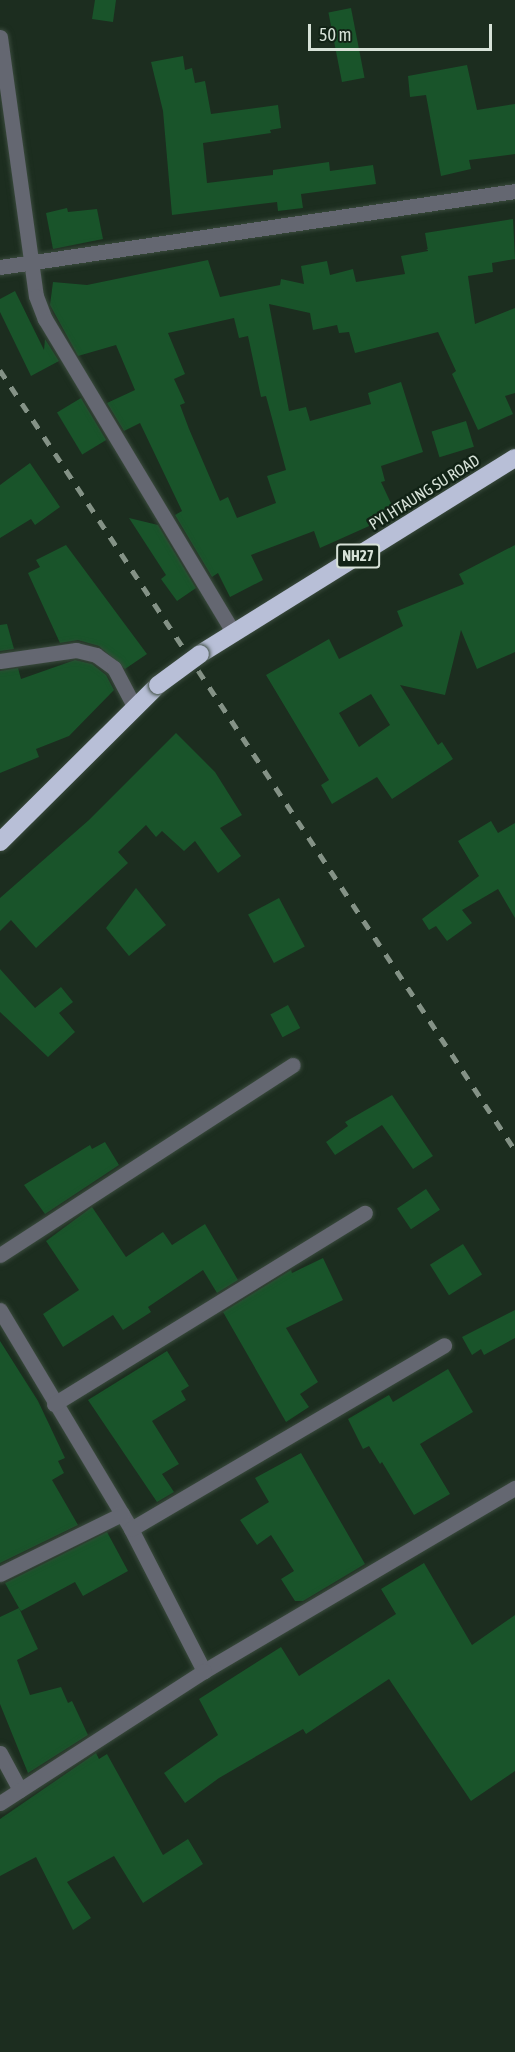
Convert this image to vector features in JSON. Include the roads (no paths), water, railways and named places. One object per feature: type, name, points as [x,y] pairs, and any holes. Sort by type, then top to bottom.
[{"type":"highway","name":"PYI HTAUNG SU ROAD","points":[[135,708],[158,685],[200,654],[515,458]]},
{"type":"highway","name":"NH27","points":[[0,842],[135,708]]},
{"type":"street","points":[[0,37],[36,296],[45,319],[234,633]]},
{"type":"street","points":[[0,267],[515,191]]},
{"type":"street","points":[[0,661],[76,650],[96,655],[114,668],[135,708]]},
{"type":"street","points":[[0,1255],[294,1065]]},
{"type":"street","points":[[54,1404],[365,1214]]},
{"type":"street","points":[[0,1310],[54,1404],[131,1529],[204,1671]]},
{"type":"street","points":[[131,1529],[444,1345]]},
{"type":"street","points":[[0,1803],[204,1671],[515,1488]]},
{"type":"street","points":[[0,1574],[122,1514]]},
{"type":"street","points":[[0,1753],[20,1790]]},
{"type":"railway","points":[[0,370],[515,1150]]}]
